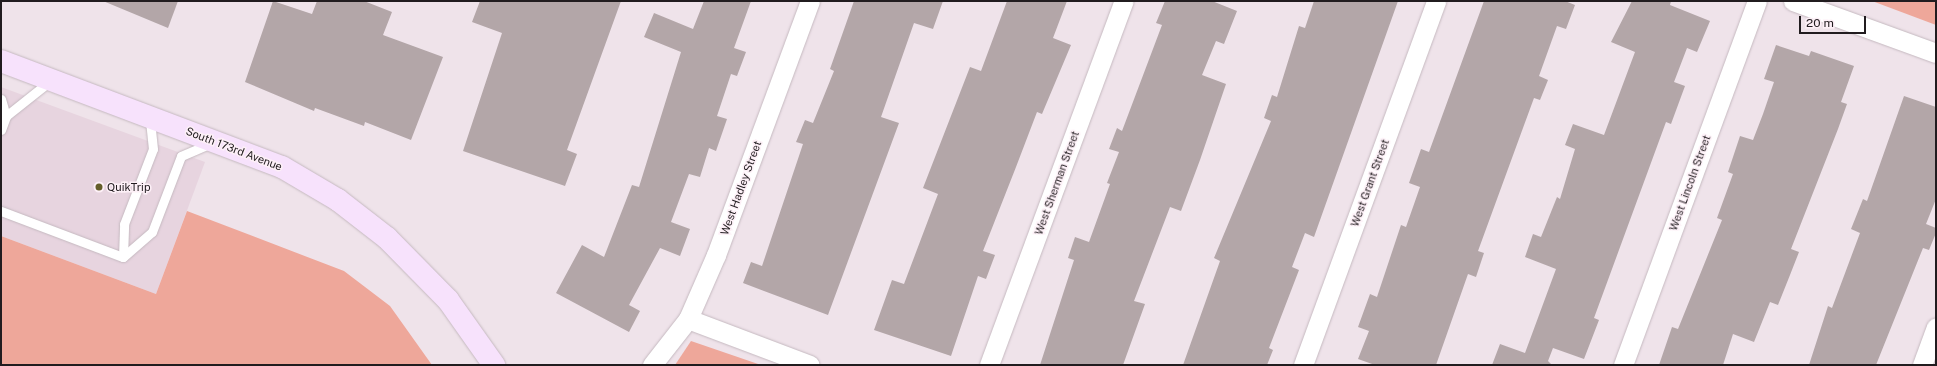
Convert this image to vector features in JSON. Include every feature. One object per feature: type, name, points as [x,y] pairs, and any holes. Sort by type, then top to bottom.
[{"type":"street","name":"West Hadley Street","points":[[652,365],[688,319],[716,256],[810,1]]},
{"type":"street","name":"West Sherman Street","points":[[989,365],[1124,1]]},
{"type":"street","name":"West Grant Street","points":[[1303,365],[1436,1]]},
{"type":"street","name":"West Lincoln Street","points":[[1623,365],[1758,1]]},
{"type":"street","points":[[1793,1],[1936,53]]},
{"type":"street","name":"South 173rd Avenue","points":[[1,61],[282,167],[338,200],[368,224],[448,300],[494,365]]},
{"type":"street","points":[[688,319],[810,365]]},
{"type":"street","points":[[1922,365],[1936,327]]},
{"type":"lane","points":[[1,130],[6,116],[52,80]]},
{"type":"lane","points":[[1,99],[6,116]]},
{"type":"lane","points":[[124,257],[124,224],[153,149],[150,117]]},
{"type":"lane","points":[[124,257],[152,232],[180,156],[215,142]]},
{"type":"lane","points":[[1,211],[124,257]]},
{"type":"shaded area","points":[[1872,1],[1936,1],[1936,25]]},
{"type":"shaded area","name":"QuikTrip","points":[[1,87],[205,162],[156,294],[1,236]]},
{"type":"shaded area","points":[[187,211],[344,271],[390,306],[432,365],[1,365],[1,236],[156,294]]},
{"type":"shaded area","points":[[691,341],[761,365],[675,365]]},
{"type":"building","points":[[103,1],[178,1],[168,28]]},
{"type":"building","points":[[273,1],[312,14],[317,1],[364,1],[392,12],[383,35],[443,57],[411,140],[365,122],[364,126],[315,108],[314,111],[245,82]]},
{"type":"building","points":[[480,1],[621,1],[567,150],[577,154],[565,186],[463,151],[502,33],[472,22]]},
{"type":"building","points":[[704,1],[751,1],[734,48],[746,52],[737,76],[731,74],[717,116],[727,119],[716,151],[709,148],[700,177],[689,174],[671,222],[690,229],[680,256],[660,248],[629,305],[640,311],[629,332],[556,293],[582,245],[604,257],[632,185],[639,187],[681,52],[644,37],[654,13],[693,29]]},
{"type":"building","points":[[854,1],[943,1],[933,29],[914,23],[881,117],[899,123],[828,315],[743,283],[751,262],[762,266],[803,144],[796,142],[805,120],[813,123],[834,71],[830,69]]},
{"type":"building","points":[[1007,1],[1067,1],[1053,38],[1071,45],[1042,114],[1037,112],[983,251],[995,255],[986,279],[978,276],[951,356],[874,330],[892,280],[904,284],[938,194],[923,188],[970,67],[981,71]]},
{"type":"building","points":[[1165,1],[1212,1],[1237,11],[1224,44],[1216,41],[1202,75],[1226,84],[1200,160],[1181,211],[1170,207],[1134,301],[1145,304],[1123,365],[1040,365],[1074,260],[1068,258],[1075,237],[1089,242],[1110,184],[1107,183],[1119,152],[1109,149],[1117,128],[1122,131],[1162,25],[1156,23]]},
{"type":"building","points":[[1314,1],[1398,1],[1314,237],[1305,233],[1292,267],[1299,270],[1269,348],[1273,350],[1267,365],[1183,365],[1220,261],[1214,258],[1271,121],[1264,118],[1272,95],[1277,97],[1299,26],[1305,28]]},
{"type":"building","points":[[1484,1],[1565,1],[1575,5],[1566,29],[1557,26],[1539,76],[1548,80],[1540,100],[1534,98],[1478,251],[1484,253],[1476,277],[1468,274],[1436,365],[1375,365],[1358,359],[1369,331],[1358,327],[1370,294],[1377,297],[1401,225],[1406,227],[1420,187],[1409,183],[1421,149],[1429,152]]},
{"type":"building","points":[[1632,1],[1671,1],[1670,5],[1710,21],[1697,52],[1687,48],[1674,82],[1685,86],[1671,124],[1666,122],[1594,318],[1599,320],[1584,359],[1553,348],[1548,361],[1552,365],[1492,365],[1500,344],[1525,353],[1556,269],[1525,257],[1533,234],[1541,237],[1557,197],[1560,199],[1575,149],[1565,145],[1573,124],[1604,135],[1635,52],[1611,42]]},
{"type":"building","points":[[1776,45],[1809,56],[1811,51],[1854,66],[1841,102],[1847,104],[1791,249],[1799,252],[1778,305],[1770,302],[1754,342],[1733,334],[1723,365],[1659,365],[1672,327],[1678,329],[1722,220],[1717,218],[1733,174],[1728,172],[1740,136],[1753,140],[1763,114],[1774,82],[1764,79]]},
{"type":"building","points":[[1904,96],[1936,107],[1936,199],[1926,224],[1936,228],[1936,233],[1929,250],[1923,248],[1876,365],[1809,365],[1828,306],[1832,308],[1860,233],[1851,229],[1863,199],[1867,201]]},
{"type":"place","name":"QuikTrip","points":[[99,187]]}]
